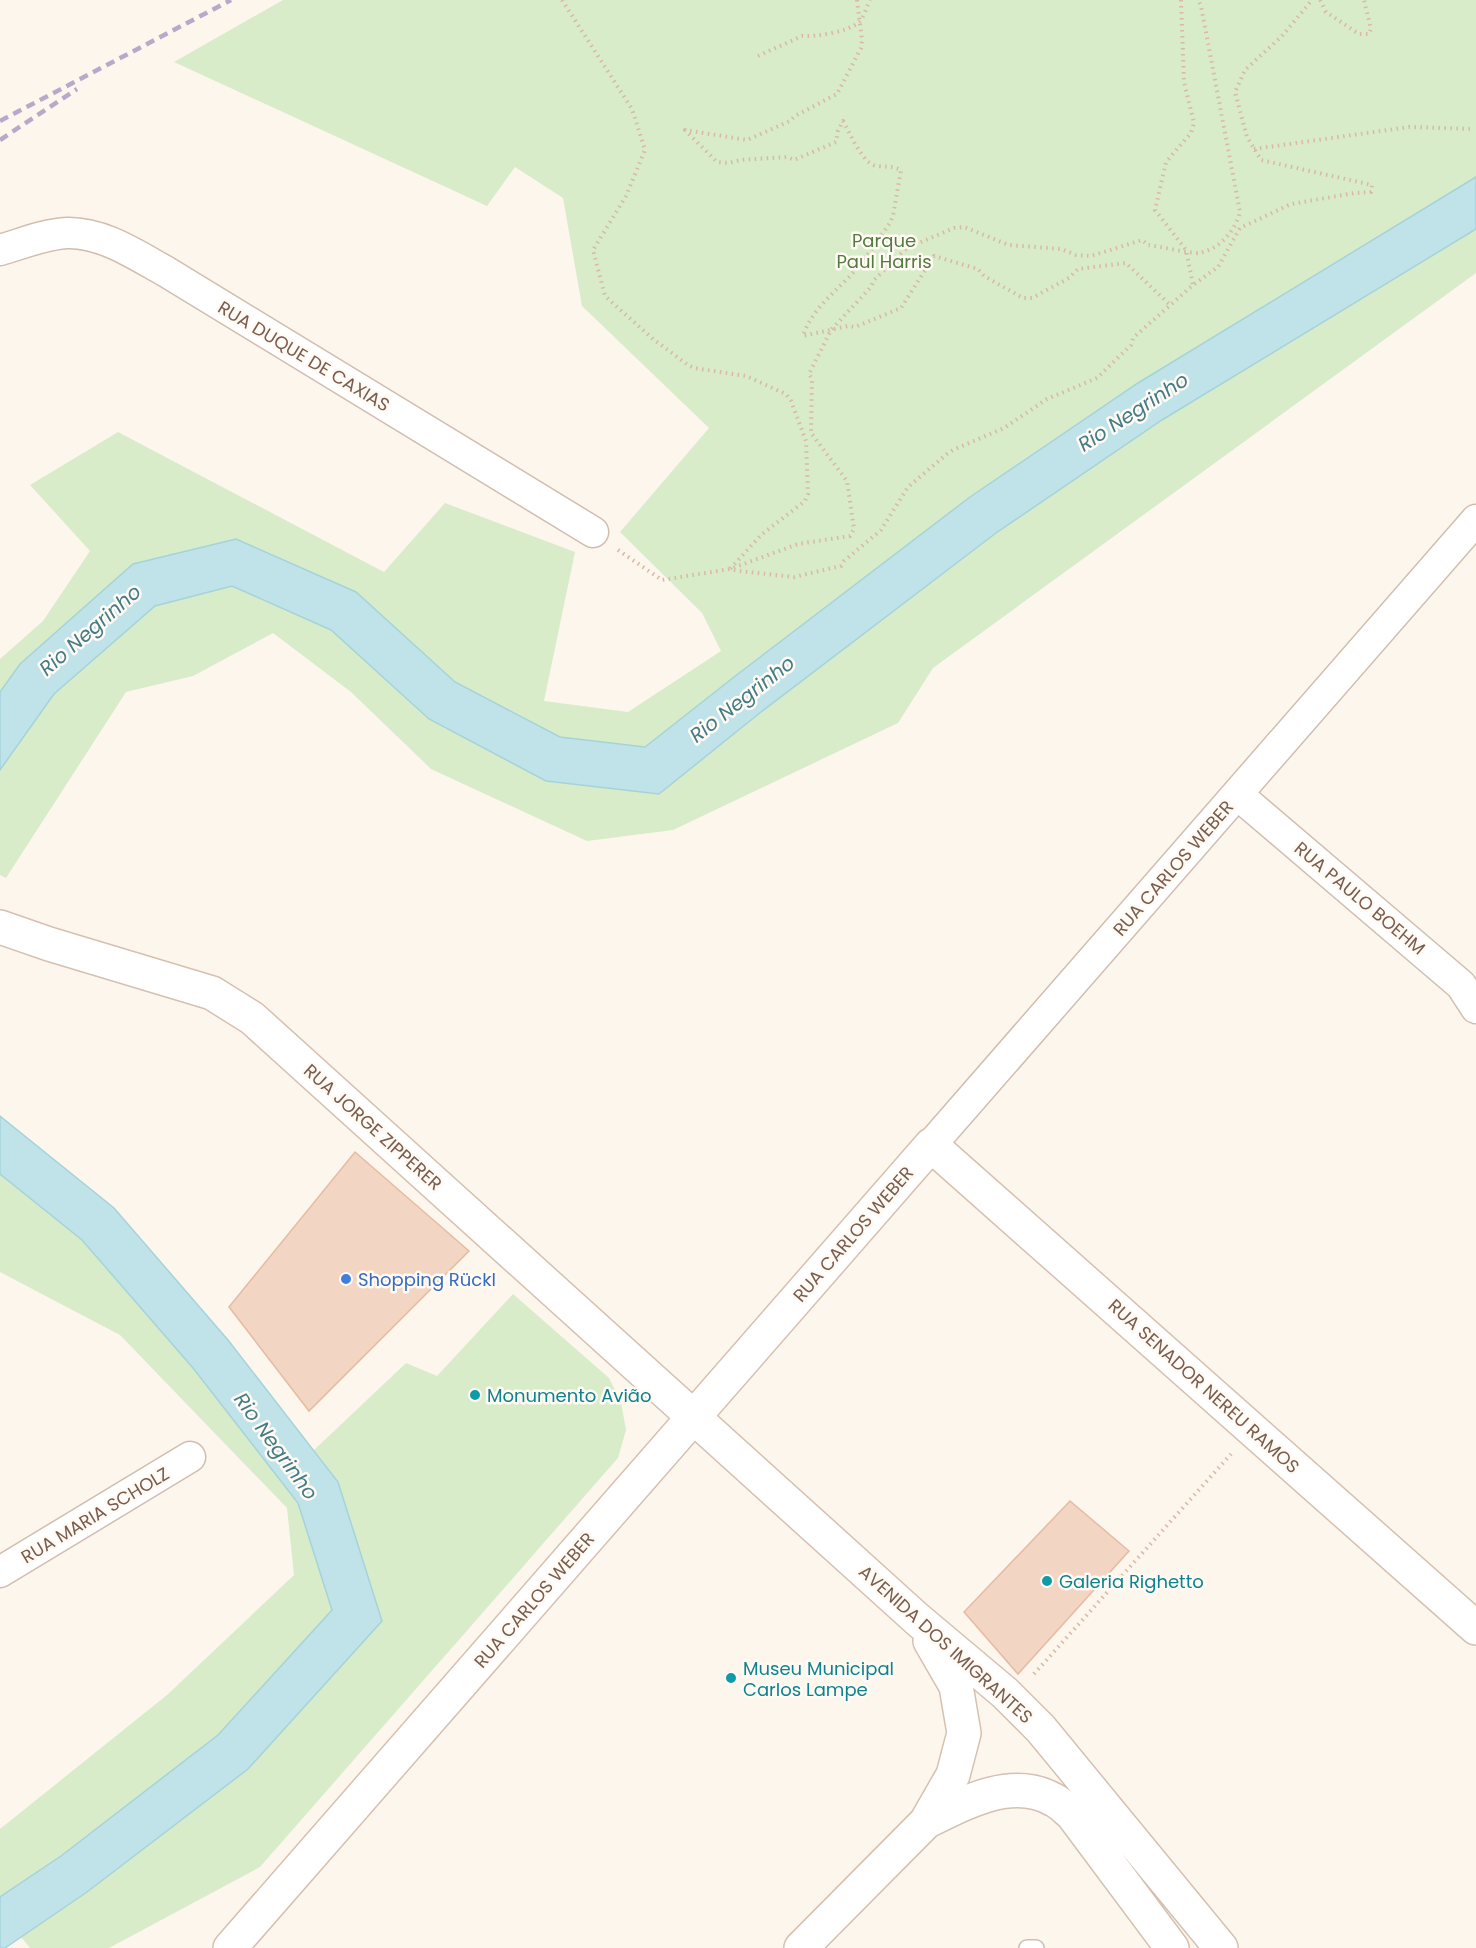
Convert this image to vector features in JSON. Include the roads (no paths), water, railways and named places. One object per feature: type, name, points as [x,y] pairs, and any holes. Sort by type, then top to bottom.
[{"type":"main road","name":"RUA JORGE ZIPPERER","points":[[0,927],[212,993],[243,1011],[694,1417]]},
{"type":"main road","name":"RUA CARLOS WEBER","points":[[230,1948],[931,1145]]},
{"type":"main road","name":"RUA SENADOR NEREU RAMOS","points":[[931,1145],[1476,1628]]},
{"type":"main road","name":"AVENIDA DOS IMIGRANTES","points":[[694,1417],[917,1619],[1011,1699],[1041,1729],[1221,1948]]},
{"type":"main road","points":[[801,1948],[926,1822],[953,1775],[964,1733],[957,1686],[917,1619]]},
{"type":"main road","points":[[926,1822],[968,1801],[1000,1792],[1028,1791],[1053,1799],[1072,1814],[1172,1948]]},
{"type":"street","name":"RUA DUQUE DE CAXIAS","points":[[0,250],[67,233],[94,236],[129,251],[593,532]]},
{"type":"street","name":"RUA CARLOS WEBER","points":[[931,1145],[1476,520]]},
{"type":"street","name":"RUA PAULO BOEHM","points":[[1237,794],[1461,985],[1476,1008]]},
{"type":"street","name":"RUA MARIA SCHOLZ","points":[[0,1572],[190,1457]]},
{"type":"lane","points":[[1027,1948],[1036,1948]]},
{"type":"water","name":"Rio Negrinho","points":[[1476,177],[1476,229],[1162,420],[996,533],[761,712],[659,794],[546,781],[429,719],[331,630],[232,586],[155,606],[54,694],[0,770],[0,692],[20,664],[133,564],[236,539],[356,592],[455,682],[560,737],[645,747],[970,497],[1138,383]]},
{"type":"water","name":"Rio Negrinho","points":[[0,1116],[114,1208],[228,1340],[338,1482],[382,1621],[248,1769],[87,1892],[5,1948],[0,1948],[0,1897],[61,1856],[218,1735],[332,1610],[298,1503],[193,1368],[82,1240],[0,1174]]},
{"type":"railway","points":[[0,121],[231,0]]},
{"type":"railway","points":[[0,140],[77,89]]},
{"type":"place","name":"Shopping Rückl","points":[[346,1279]]},
{"type":"place","name":"Monumento Avião","points":[[475,1395]]},
{"type":"place","name":"Galeria Righetto","points":[[1047,1581]]},
{"type":"place","name":"Museu Municipal Carlos Lampe","points":[[731,1678]]},
{"type":"park label","name":"Parque Paul Harris","points":[[884,250]]}]
